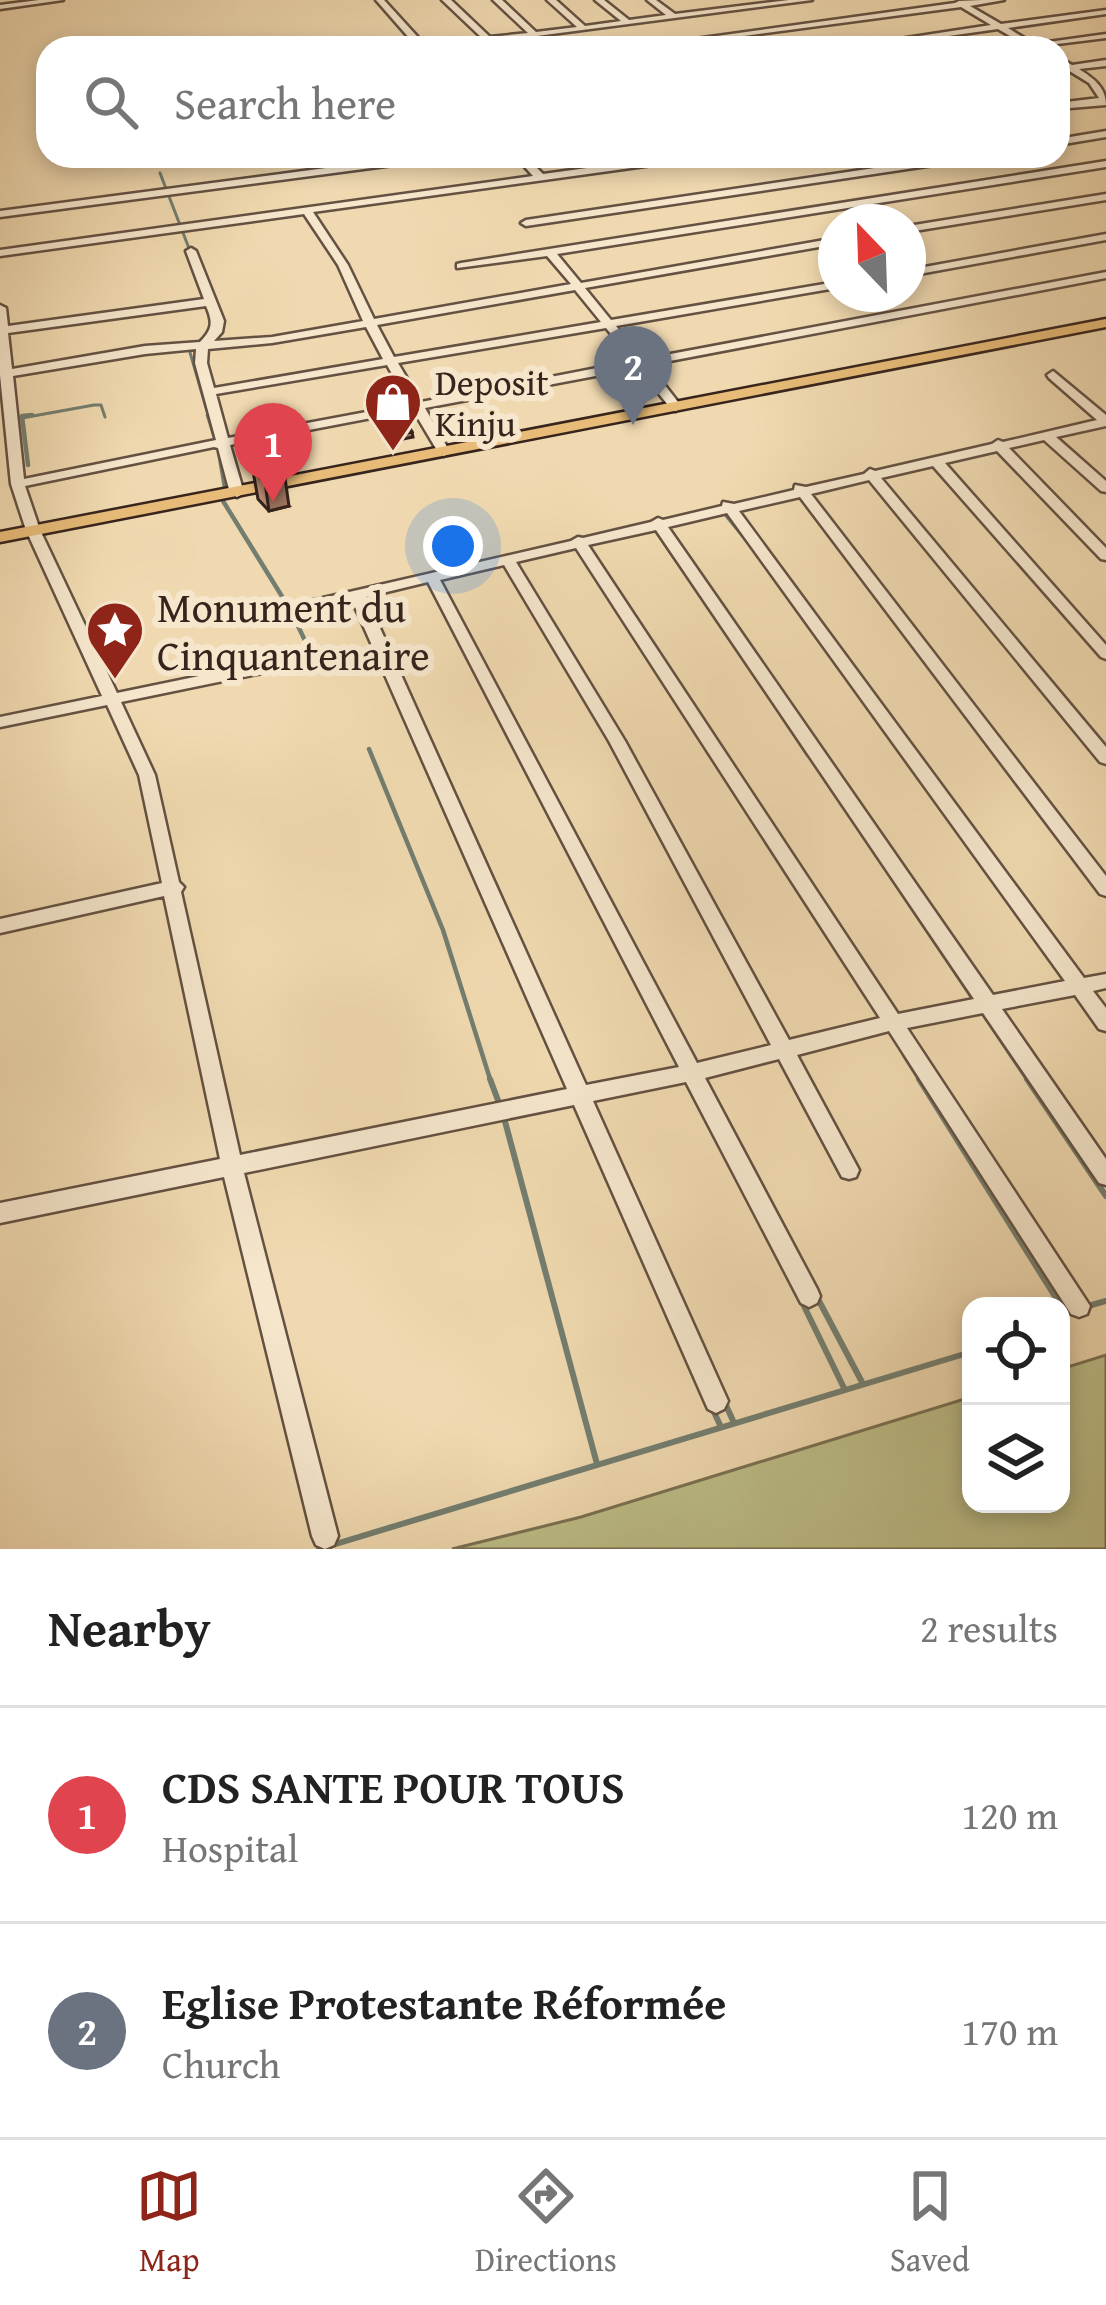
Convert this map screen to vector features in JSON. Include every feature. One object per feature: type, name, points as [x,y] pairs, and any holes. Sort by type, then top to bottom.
[{"type":"main road","points":[[0,537],[1106,323]]},
{"type":"street","points":[[0,7],[59,0]]},
{"type":"street","points":[[380,0],[413,36]]},
{"type":"street","points":[[446,0],[484,36]]},
{"type":"street","points":[[497,0],[534,34]]},
{"type":"street","points":[[551,0],[583,28]]},
{"type":"street","points":[[599,0],[627,22]]},
{"type":"street","points":[[651,0],[684,36]]},
{"type":"street","points":[[711,0],[755,32]]},
{"type":"street","points":[[519,36],[808,0]]},
{"type":"street","points":[[734,36],[1000,0]]},
{"type":"street","points":[[957,3],[1015,36]]},
{"type":"street","points":[[933,36],[1106,12]]},
{"type":"street","points":[[1070,42],[1106,36]]},
{"type":"street","points":[[1072,68],[1106,63]]},
{"type":"street","points":[[1070,104],[1106,100],[1092,81],[1072,68]]},
{"type":"street","points":[[1070,140],[1106,134]]},
{"type":"street","points":[[461,266],[1106,164]]},
{"type":"street","points":[[0,214],[349,168]]},
{"type":"street","points":[[531,168],[540,177]]},
{"type":"street","points":[[0,253],[607,168]]},
{"type":"street","points":[[526,223],[894,168]]},
{"type":"street","points":[[926,226],[1106,197]]},
{"type":"street","points":[[306,209],[343,265],[370,323],[444,452]]},
{"type":"street","points":[[926,270],[1106,237]]},
{"type":"street","points":[[3,377],[370,323],[818,244]]},
{"type":"street","points":[[191,250],[206,302],[218,321],[216,332],[194,347]]},
{"type":"street","points":[[551,253],[635,363],[676,407]]},
{"type":"street","points":[[18,484],[1106,275]]},
{"type":"street","points":[[209,392],[818,288]]},
{"type":"street","points":[[4,343],[206,302]]},
{"type":"street","points":[[0,308],[7,439],[18,484],[33,530],[147,775],[175,887],[232,1167],[325,1536]]},
{"type":"street","points":[[194,347],[237,493]]},
{"type":"street","points":[[1053,375],[1106,422]]},
{"type":"street","points":[[302,607],[800,488],[1106,422]]},
{"type":"street","points":[[1045,434],[1106,488]]},
{"type":"street","points":[[998,444],[1106,556]]},
{"type":"street","points":[[935,460],[1106,654]]},
{"type":"street","points":[[870,473],[1106,758]]},
{"type":"street","points":[[800,488],[1106,890]]},
{"type":"street","points":[[728,505],[1106,1023]]},
{"type":"street","points":[[658,522],[1106,1176]]},
{"type":"street","points":[[578,541],[1079,1306]]},
{"type":"street","points":[[507,558],[606,721],[848,1170]]},
{"type":"street","points":[[432,577],[809,1296]]},
{"type":"street","points":[[357,594],[716,1401]]},
{"type":"street","points":[[0,722],[286,663]]},
{"type":"street","points":[[0,926],[175,887]]},
{"type":"street","points":[[0,1213],[693,1072],[891,1023],[991,1008],[1106,982]]},
{"type":"green space","points":[[1106,1355],[1106,1549],[452,1549],[581,1517],[962,1400],[962,1513],[1070,1513],[1070,1366]]},
{"type":"building","points":[[405,419],[412,432],[392,436],[385,423]]},
{"type":"building","points":[[279,467],[285,478],[265,482],[253,471]]},
{"type":"waterway","points":[[160,173],[190,251]]},
{"type":"waterway","points":[[199,285],[209,313]]},
{"type":"waterway","points":[[208,334],[189,349],[209,418]]},
{"type":"waterway","points":[[22,418],[94,405],[101,405],[105,417]]},
{"type":"waterway","points":[[22,418],[32,415]]},
{"type":"waterway","points":[[208,415],[216,441]]},
{"type":"waterway","points":[[22,418],[28,465]]},
{"type":"waterway","points":[[219,452],[226,494]]},
{"type":"waterway","points":[[223,501],[291,611],[315,662]]},
{"type":"waterway","points":[[723,511],[750,544]]},
{"type":"waterway","points":[[653,526],[677,561]]},
{"type":"waterway","points":[[757,553],[771,573]]},
{"type":"waterway","points":[[707,605],[738,650]]},
{"type":"waterway","points":[[781,714],[808,755]]},
{"type":"waterway","points":[[369,749],[443,930],[490,1080]]},
{"type":"waterway","points":[[859,829],[1029,1082]]},
{"type":"waterway","points":[[904,1055],[921,1082]]},
{"type":"waterway","points":[[919,1079],[1055,1297]]},
{"type":"waterway","points":[[1027,1079],[1106,1196]]},
{"type":"waterway","points":[[490,1080],[499,1103]]},
{"type":"waterway","points":[[503,1114],[597,1464]]},
{"type":"waterway","points":[[818,1299],[863,1384]]},
{"type":"waterway","points":[[801,1300],[845,1390]]},
{"type":"waterway","points":[[1088,1306],[1106,1301]]},
{"type":"waterway","points":[[319,1549],[962,1355]]},
{"type":"waterway","points":[[725,1403],[734,1423]]},
{"type":"waterway","points":[[712,1408],[721,1427]]},
{"type":"place","name":"Eglise Protestante Réformée","points":[[633,425]]},
{"type":"place","name":"Deposit Kinju","points":[[393,453]]},
{"type":"place","name":"CDS SANTE POUR TOUS","points":[[273,502]]},
{"type":"place","name":"Monument du Cinquantenaire","points":[[115,681]]}]
